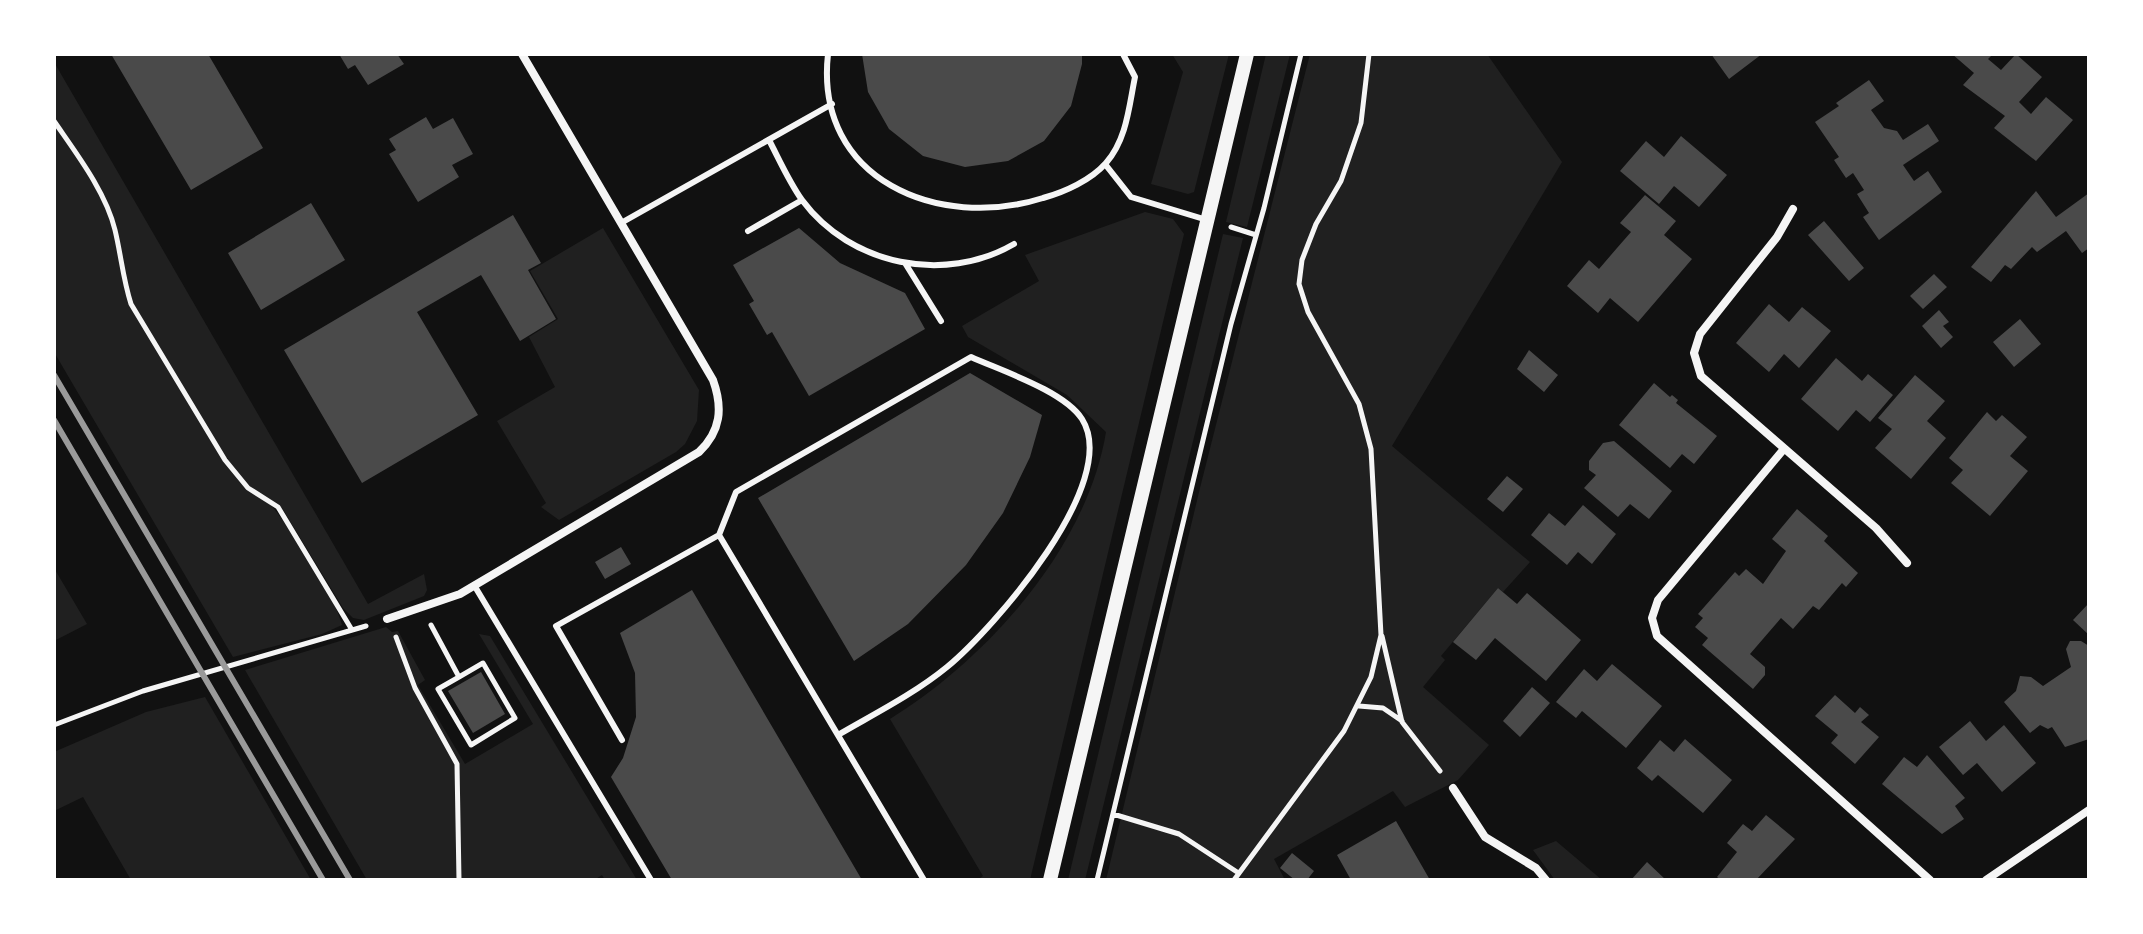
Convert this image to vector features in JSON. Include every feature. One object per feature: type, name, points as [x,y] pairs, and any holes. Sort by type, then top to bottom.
[{"type":"street","points":[[387,619],[474,585],[699,452],[713,438],[721,400],[713,380],[522,54]]},
{"type":"street","points":[[1050,880],[1247,54]]},
{"type":"street","points":[[1793,209],[1777,237],[1700,334],[1694,353],[1701,376],[1876,528],[1907,563]]},
{"type":"street","points":[[1783,450],[1658,600],[1652,618],[1657,636],[1930,880]]},
{"type":"street","points":[[1453,788],[1485,837],[1536,868],[1546,880]]},
{"type":"street","points":[[1986,880],[2089,810]]},
{"type":"lane","points":[[828,54],[832,104],[852,151],[865,167],[900,191],[944,207],[996,208],[1025,204],[1070,188],[1105,164],[1125,129],[1135,77],[1123,54]]},
{"type":"lane","points":[[621,223],[832,104]]},
{"type":"lane","points":[[769,140],[802,200],[854,244],[905,263],[934,267],[970,264],[1014,244]]},
{"type":"lane","points":[[1105,164],[1131,197],[1207,220]]},
{"type":"lane","points":[[748,231],[802,200]]},
{"type":"lane","points":[[905,263],[941,321]]},
{"type":"lane","points":[[622,740],[556,626],[719,535],[736,492],[971,357],[1063,399],[1082,417],[1092,441],[1087,470],[1071,515],[1021,588],[978,639],[944,669],[838,735]]},
{"type":"lane","points":[[719,535],[924,880]]},
{"type":"lane","points":[[474,585],[651,880]]},
{"type":"path","points":[[1097,880],[1231,324],[1264,208],[1301,54]]},
{"type":"path","points":[[1369,54],[1361,123],[1341,181],[1311,236],[1302,260],[1299,284],[1308,312],[1359,404],[1371,449],[1381,635],[1402,722]]},
{"type":"path","points":[[54,121],[104,200],[115,229],[122,277],[131,304],[225,460],[248,488],[278,507],[352,630],[143,691],[54,725]]},
{"type":"path","points":[[422,607],[459,677]]},
{"type":"path","points":[[387,619],[415,688],[457,764],[459,880]]},
{"type":"path","points":[[1234,880],[1344,731],[1359,706],[1371,677],[1381,635]]},
{"type":"path","points":[[483,663],[515,718],[471,745],[438,689],[459,677],[483,663]]},
{"type":"path","points":[[1359,706],[1383,708],[1402,722],[1453,788]]},
{"type":"path","points":[[1112,814],[1179,834],[1237,872]]},
{"type":"shaded area","points":[[1172,54],[1229,54],[1194,192],[1188,194],[1151,184],[1183,72]]},
{"type":"shaded area","points":[[1266,54],[1290,54],[1247,227],[1226,222]]},
{"type":"shaded area","points":[[1310,54],[1487,54],[1562,162],[1392,446],[1530,562],[1503,592],[1498,588],[1441,656],[1445,660],[1423,687],[1489,745],[1458,780],[1405,807],[1393,791],[1274,859],[1285,880],[1106,880],[1200,488]]},
{"type":"shaded area","points":[[54,62],[368,604],[424,574],[427,590],[424,596],[364,620],[353,618],[343,608],[282,508],[268,502],[310,561],[342,625],[322,634],[233,657],[54,352]]},
{"type":"shaded area","points":[[1145,212],[1173,219],[1184,234],[1030,880],[977,880],[983,876],[890,719],[962,665],[1027,596],[1055,558],[1078,517],[1095,475],[1106,432],[1067,395],[968,337],[962,326],[1039,281],[1025,255]]},
{"type":"shaded area","points":[[603,228],[699,390],[697,421],[685,444],[676,452],[559,520],[541,507],[546,503],[497,421],[555,387],[529,337],[558,319],[530,271]]},
{"type":"shaded area","points":[[1223,234],[1243,238],[1085,880],[1068,880]]},
{"type":"shaded area","points":[[54,568],[87,624],[54,641]]},
{"type":"shaded area","points":[[386,627],[392,632],[398,631],[425,680],[418,685],[465,764],[533,724],[479,634],[490,636],[637,880],[605,880],[602,875],[594,880],[367,880],[245,670]]},
{"type":"shaded area","points":[[205,697],[311,880],[131,880],[83,797],[54,811],[54,752],[146,712]]},
{"type":"shaded area","points":[[1556,841],[1602,880],[1555,880],[1533,850]]},
{"type":"building","points":[[111,54],[208,54],[263,148],[191,190]]},
{"type":"building","points":[[339,54],[397,54],[404,64],[368,85],[355,65],[348,69]]},
{"type":"building","points":[[862,54],[1082,54],[1082,64],[1071,106],[1044,141],[1008,161],[965,167],[923,156],[889,129],[868,92]]},
{"type":"building","points":[[1711,54],[1762,54],[1729,79]]},
{"type":"building","points":[[1952,54],[1993,54],[1988,59],[2001,70],[2016,54],[2042,77],[2019,102],[2031,114],[2046,97],[2073,120],[2036,161],[1994,128],[2005,116],[1963,85],[1974,73]]},
{"type":"building","points":[[1869,80],[1884,101],[1871,110],[1884,128],[1897,131],[1903,140],[1928,124],[1939,141],[1903,165],[1914,181],[1928,171],[1942,192],[1879,240],[1863,217],[1869,213],[1857,194],[1864,190],[1853,173],[1846,178],[1834,160],[1839,157],[1815,122]]},
{"type":"building","points":[[426,117],[433,129],[453,118],[473,154],[452,165],[459,177],[418,202],[389,154],[396,150],[389,139]]},
{"type":"building","points":[[1681,136],[1727,175],[1699,207],[1674,186],[1659,204],[1620,171],[1646,141],[1664,157]]},
{"type":"building","points":[[2036,191],[2056,217],[2089,193],[2089,248],[2082,253],[2066,231],[2037,252],[2032,247],[2011,269],[2005,265],[1991,282],[1971,267]]},
{"type":"building","points":[[1645,195],[1676,221],[1664,235],[1692,259],[1638,322],[1610,298],[1598,313],[1567,286],[1589,260],[1599,269],[1631,232],[1620,223]]},
{"type":"building","points":[[311,203],[345,260],[261,310],[228,253]]},
{"type":"building","points":[[513,215],[541,263],[528,270],[556,319],[520,341],[481,275],[417,312],[478,415],[362,483],[284,350]]},
{"type":"building","points":[[1824,221],[1864,268],[1849,281],[1808,235]]},
{"type":"building","points":[[799,228],[840,263],[905,293],[925,329],[809,396],[772,332],[767,335],[749,304],[754,301],[733,265]]},
{"type":"building","points":[[1934,274],[1947,287],[1923,309],[1910,296]]},
{"type":"building","points":[[1769,304],[1789,322],[1802,307],[1831,331],[1799,368],[1784,354],[1769,372],[1736,343]]},
{"type":"building","points":[[1939,310],[1949,322],[1943,326],[1953,337],[1941,348],[1922,326]]},
{"type":"building","points":[[2020,319],[2041,344],[2014,367],[1993,342]]},
{"type":"building","points":[[1529,350],[1558,375],[1544,392],[1517,369]]},
{"type":"building","points":[[1836,358],[1862,381],[1868,374],[1893,395],[1870,422],[1856,410],[1838,431],[1801,399]]},
{"type":"building","points":[[970,373],[1042,415],[1030,457],[1003,513],[966,565],[908,624],[854,661],[758,498]]},
{"type":"building","points":[[1915,375],[1945,401],[1927,421],[1946,438],[1911,479],[1875,448],[1892,429],[1878,418]]},
{"type":"building","points":[[1654,383],[1678,400],[1676,403],[1717,436],[1694,464],[1682,454],[1670,468],[1619,425]]},
{"type":"building","points":[[1987,412],[1996,421],[2002,415],[2027,437],[2010,456],[2028,471],[1990,516],[1951,483],[1963,470],[1949,458]]},
{"type":"building","points":[[1614,441],[1672,491],[1649,519],[1630,504],[1618,517],[1584,488],[1596,475],[1589,470],[1589,461],[1603,443]]},
{"type":"building","points":[[1507,476],[1523,489],[1503,512],[1487,499]]},
{"type":"building","points":[[1583,505],[1616,534],[1592,564],[1578,552],[1567,565],[1531,535],[1549,513],[1565,526]]},
{"type":"building","points":[[1797,509],[1828,536],[1824,541],[1858,573],[1846,587],[1842,583],[1819,610],[1813,606],[1793,629],[1781,618],[1750,654],[1765,667],[1765,675],[1753,689],[1702,645],[1708,638],[1695,627],[1703,618],[1698,614],[1735,572],[1739,576],[1746,569],[1763,584],[1786,551],[1772,539]]},
{"type":"building","points":[[621,547],[631,564],[605,579],[595,562]]},
{"type":"building","points":[[1498,588],[1517,604],[1527,593],[1581,640],[1546,681],[1495,638],[1476,660],[1453,642]]},
{"type":"building","points":[[692,590],[862,880],[672,880],[611,777],[623,758],[636,717],[635,673],[620,633]]},
{"type":"building","points":[[2089,603],[2089,635],[2073,620]]},
{"type":"building","points":[[2070,641],[2081,641],[2089,646],[2089,739],[2065,747],[2052,727],[2048,729],[2040,725],[2030,733],[2004,702],[2016,691],[2020,676],[2031,677],[2043,686],[2071,667],[2066,649]]},
{"type":"building","points":[[1612,664],[1662,706],[1626,748],[1582,711],[1576,718],[1556,702],[1584,669],[1597,681]]},
{"type":"building","points":[[481,672],[505,714],[473,733],[448,691]]},
{"type":"building","points":[[1532,687],[1550,703],[1520,737],[1503,721]]},
{"type":"building","points":[[1835,695],[1855,713],[1860,707],[1869,715],[1861,722],[1879,737],[1855,764],[1831,743],[1838,735],[1815,716]]},
{"type":"building","points":[[1970,721],[1986,741],[2004,725],[2036,763],[2002,792],[1977,763],[1963,775],[1939,747]]},
{"type":"building","points":[[1685,739],[1732,780],[1703,813],[1658,775],[1652,781],[1637,768],[1660,740],[1674,752]]},
{"type":"building","points":[[1927,755],[1965,798],[1955,806],[1964,819],[1942,834],[1882,784],[1904,757],[1917,767]]},
{"type":"building","points":[[1766,815],[1795,839],[1756,880],[1721,880],[1717,877],[1737,852],[1727,843],[1743,824],[1752,831]]},
{"type":"building","points":[[1396,821],[1430,880],[1351,880],[1337,855]]},
{"type":"building","points":[[1292,853],[1314,871],[1307,880],[1295,880],[1280,868]]},
{"type":"building","points":[[1647,862],[1666,880],[1631,880]]},
{"type":"railway","points":[[54,375],[350,880]]},
{"type":"railway","points":[[54,420],[323,880]]}]
